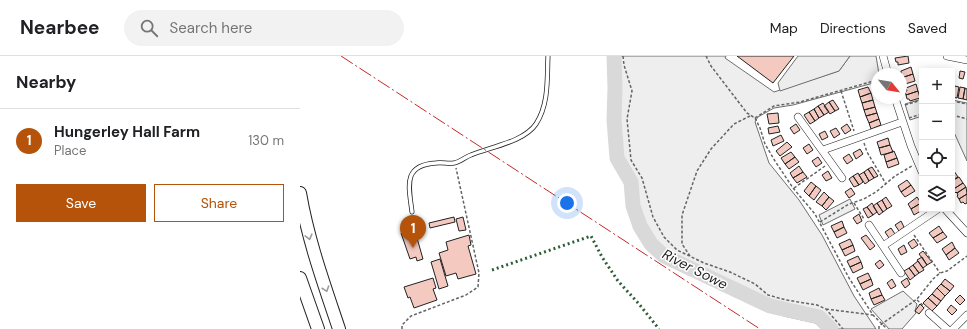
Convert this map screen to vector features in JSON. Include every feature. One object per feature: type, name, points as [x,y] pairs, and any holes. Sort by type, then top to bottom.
[{"type":"highway","points":[[300,193],[305,222],[313,252],[339,329]]},
{"type":"highway","points":[[300,278],[318,329]]},
{"type":"street","points":[[883,56],[886,68]]},
{"type":"street","points":[[947,56],[967,60]]},
{"type":"street","points":[[897,104],[919,167]]},
{"type":"street","points":[[798,117],[842,178]]},
{"type":"street","points":[[823,150],[902,122]]},
{"type":"street","points":[[883,246],[933,212]]},
{"type":"street","points":[[948,212],[967,233]]},
{"type":"street","points":[[869,225],[901,273]]},
{"type":"street","points":[[929,313],[947,329]]},
{"type":"street","points":[[953,329],[967,315]]},
{"type":"lane","points":[[412,212],[408,185],[413,171],[423,164],[455,163],[471,155],[514,140],[526,134],[535,126],[543,112],[546,100],[548,56]]},
{"type":"path","points":[[624,56],[624,65],[632,91],[628,119],[631,160],[642,178],[653,217],[664,237],[678,250],[755,284],[768,295],[786,300],[817,305],[826,309],[873,315]]},
{"type":"path","points":[[706,56],[716,73],[750,116],[756,118],[765,144],[793,188],[812,209],[850,278],[873,315],[886,329]]},
{"type":"path","points":[[756,118],[774,106],[800,102],[871,82]]},
{"type":"path","points":[[841,91],[855,134],[863,142],[867,152],[886,184]]},
{"type":"path","points":[[898,108],[919,101]]},
{"type":"path","points":[[955,102],[967,104]]},
{"type":"path","points":[[902,122],[919,115]]},
{"type":"path","points":[[690,256],[682,244],[682,215],[697,171],[711,149],[734,124],[750,116]]},
{"type":"path","points":[[955,116],[967,119]]},
{"type":"path","points":[[402,329],[402,325],[411,316],[466,295],[478,287],[479,273],[455,163]]},
{"type":"path","points":[[820,222],[849,204],[876,192],[895,176],[917,163]]},
{"type":"path","points":[[793,188],[827,165]]},
{"type":"path","points":[[854,203],[869,225]]},
{"type":"path","points":[[909,228],[940,273]]},
{"type":"path","points":[[879,329],[879,326],[917,299],[933,279],[940,273],[947,271],[967,256]]},
{"type":"path","points":[[917,299],[929,310],[929,313]]},
{"type":"path","points":[[826,309],[843,329]]},
{"type":"shaded area","points":[[608,56],[726,56],[725,58],[774,92],[839,71],[850,56],[876,56],[878,68],[871,68],[871,84],[793,105],[774,108],[758,117],[755,122],[769,163],[799,200],[822,235],[854,296],[876,329],[824,329],[820,324],[784,316],[664,262],[650,252],[633,223],[627,199],[626,183],[619,174],[614,155],[611,127]]},
{"type":"shaded area","points":[[798,56],[850,56],[839,71],[780,91],[778,83]]},
{"type":"shaded area","points":[[919,100],[919,117],[910,120],[905,104]]},
{"type":"shaded area","points":[[955,101],[967,103],[967,161],[955,135]]},
{"type":"shaded area","points":[[850,199],[855,209],[823,225],[819,215]]},
{"type":"shaded area","points":[[903,291],[917,304],[915,311],[916,313],[902,329],[889,329],[871,309]]},
{"type":"building","points":[[737,56],[794,56],[773,83]]},
{"type":"building","points":[[908,56],[909,63],[898,65],[895,58]]},
{"type":"building","points":[[911,67],[913,74],[907,76],[907,69]]},
{"type":"building","points":[[960,71],[965,72],[963,79],[959,78]]},
{"type":"building","points":[[913,74],[915,81],[907,83],[907,76]]},
{"type":"building","points":[[916,84],[918,91],[907,95],[907,88]]},
{"type":"building","points":[[955,86],[959,87],[957,98],[955,98]]},
{"type":"building","points":[[868,87],[871,93],[860,97],[858,90]]},
{"type":"building","points":[[960,87],[965,88],[963,99],[958,98]]},
{"type":"building","points":[[965,88],[967,89],[967,100],[963,99]]},
{"type":"building","points":[[918,91],[919,98],[910,101],[907,99],[907,95]]},
{"type":"building","points":[[871,93],[871,101],[862,103],[860,97]]},
{"type":"building","points":[[833,100],[839,109],[835,111],[829,102]]},
{"type":"building","points":[[871,101],[871,104],[874,104],[875,107],[864,110],[862,103]]},
{"type":"building","points":[[829,102],[835,111],[830,114],[824,106]]},
{"type":"building","points":[[823,103],[829,112],[824,115],[818,106]]},
{"type":"building","points":[[818,106],[824,115],[819,118],[814,109]]},
{"type":"building","points":[[875,107],[877,113],[866,116],[864,110]]},
{"type":"building","points":[[814,109],[819,118],[815,121],[809,112]]},
{"type":"building","points":[[809,112],[815,121],[810,124],[804,115]]},
{"type":"building","points":[[778,113],[779,123],[769,124],[767,114]]},
{"type":"building","points":[[877,113],[879,119],[869,123],[866,116]]},
{"type":"building","points":[[879,119],[881,125],[871,129],[869,123]]},
{"type":"building","points":[[796,124],[800,130],[794,134],[790,128]]},
{"type":"building","points":[[847,124],[851,130],[845,134],[841,128]]},
{"type":"building","points":[[778,126],[780,132],[769,134],[768,128]]},
{"type":"building","points":[[836,128],[840,134],[834,138],[830,131]]},
{"type":"building","points":[[825,131],[828,137],[822,140],[819,134]]},
{"type":"building","points":[[781,135],[784,141],[773,146],[771,140]]},
{"type":"building","points":[[888,138],[890,145],[879,148],[877,142]]},
{"type":"building","points":[[787,142],[792,147],[780,156],[776,151]]},
{"type":"building","points":[[809,144],[813,150],[807,154],[803,148]]},
{"type":"building","points":[[890,145],[893,152],[881,155],[879,148]]},
{"type":"building","points":[[860,149],[863,154],[856,159],[853,153]]},
{"type":"building","points":[[894,151],[897,158],[886,162],[884,155]]},
{"type":"building","points":[[791,152],[795,157],[785,164],[781,158]]},
{"type":"building","points":[[849,154],[853,160],[847,164],[843,158]]},
{"type":"building","points":[[795,157],[799,162],[789,169],[785,164]]},
{"type":"building","points":[[818,157],[822,163],[816,167],[812,161]]},
{"type":"building","points":[[897,158],[899,164],[888,168],[886,162]]},
{"type":"building","points":[[799,166],[803,172],[793,178],[790,173]]},
{"type":"building","points":[[872,167],[878,176],[874,178],[868,169]]},
{"type":"building","points":[[868,169],[874,178],[869,181],[864,172]]},
{"type":"building","points":[[828,171],[832,178],[826,181],[822,175]]},
{"type":"building","points":[[803,172],[807,177],[797,183],[793,178]]},
{"type":"building","points":[[864,172],[869,181],[865,184],[859,175]]},
{"type":"building","points":[[858,173],[863,182],[859,185],[853,176]]},
{"type":"building","points":[[853,176],[859,185],[854,187],[849,179]]},
{"type":"building","points":[[959,177],[963,183],[955,188],[955,179]]},
{"type":"building","points":[[907,180],[911,185],[901,192],[898,186]]},
{"type":"building","points":[[811,182],[816,186],[809,196],[804,191]]},
{"type":"building","points":[[963,183],[966,187],[957,193],[955,193],[955,188]]},
{"type":"building","points":[[911,185],[915,191],[905,197],[901,192]]},
{"type":"building","points":[[816,186],[821,190],[814,200],[809,196]]},
{"type":"building","points":[[966,187],[967,194],[959,199],[957,193]]},
{"type":"building","points":[[851,188],[855,194],[849,198],[845,192]]},
{"type":"building","points":[[824,192],[829,197],[822,206],[816,202]]},
{"type":"building","points":[[967,194],[967,203],[961,203],[959,199]]},
{"type":"building","points":[[829,197],[834,201],[826,210],[822,206]]},
{"type":"building","points":[[886,197],[892,206],[887,209],[882,200]]},
{"type":"building","points":[[917,197],[919,200],[919,204],[911,209],[908,204]]},
{"type":"building","points":[[882,200],[887,209],[883,212],[877,203]]},
{"type":"building","points":[[872,203],[877,212],[873,215],[867,207]]},
{"type":"building","points":[[877,203],[883,212],[879,215],[873,206]]},
{"type":"building","points":[[919,204],[919,212],[914,215],[911,209]]},
{"type":"building","points":[[867,207],[873,215],[868,218],[863,209]]},
{"type":"building","points":[[859,214],[862,221],[857,224],[853,218]]},
{"type":"building","points":[[454,217],[455,222],[430,228],[429,223]]},
{"type":"building","points":[[463,217],[466,230],[459,231],[456,219]]},
{"type":"building","points":[[842,221],[844,227],[834,232],[831,226]]},
{"type":"building","points":[[901,221],[904,227],[899,231],[895,225]]},
{"type":"building","points":[[939,226],[943,232],[933,238],[929,233]]},
{"type":"building","points":[[844,227],[847,233],[837,238],[834,232]]},
{"type":"building","points":[[891,228],[895,234],[889,238],[885,232]]},
{"type":"building","points":[[408,231],[411,240],[417,238],[423,259],[417,261],[416,257],[410,259],[401,233]]},
{"type":"building","points":[[943,232],[947,237],[937,243],[933,238]]},
{"type":"building","points":[[469,235],[471,245],[468,246],[476,274],[458,279],[456,273],[446,276],[439,253],[448,250],[446,242]]},
{"type":"building","points":[[866,235],[875,246],[870,250],[861,238]]},
{"type":"building","points":[[850,239],[853,245],[842,250],[839,244]]},
{"type":"building","points":[[914,239],[918,245],[912,249],[908,243]]},
{"type":"building","points":[[952,242],[955,248],[946,255],[942,249]]},
{"type":"building","points":[[853,245],[855,251],[845,256],[842,250]]},
{"type":"building","points":[[904,245],[907,252],[901,255],[898,249]]},
{"type":"building","points":[[955,248],[959,253],[949,260],[946,255]]},
{"type":"building","points":[[923,251],[932,262],[927,265],[919,254]]},
{"type":"building","points":[[858,256],[861,262],[850,267],[847,261]]},
{"type":"building","points":[[922,257],[927,265],[923,268],[917,260]]},
{"type":"building","points":[[440,259],[448,286],[439,289],[431,262]]},
{"type":"building","points":[[880,260],[884,265],[879,269],[875,264]]},
{"type":"building","points":[[918,261],[924,270],[919,273],[913,265]]},
{"type":"building","points":[[861,262],[863,268],[853,273],[850,267]]},
{"type":"building","points":[[913,265],[919,273],[915,276],[909,268]]},
{"type":"building","points":[[909,268],[915,276],[910,280],[904,271]]},
{"type":"building","points":[[868,273],[871,279],[860,284],[857,278]]},
{"type":"building","points":[[433,278],[436,288],[433,289],[437,300],[414,308],[404,287]]},
{"type":"building","points":[[907,278],[910,284],[905,288],[901,282]]},
{"type":"building","points":[[871,279],[873,285],[863,290],[860,284]]},
{"type":"building","points":[[892,279],[896,286],[891,289],[887,283]]},
{"type":"building","points":[[945,279],[954,286],[950,291],[941,284]]},
{"type":"building","points":[[941,284],[950,291],[945,296],[937,288]]},
{"type":"building","points":[[879,288],[882,295],[871,299],[869,293]]},
{"type":"building","points":[[937,288],[945,296],[941,301],[932,294]]},
{"type":"building","points":[[932,294],[941,301],[937,306],[928,298]]},
{"type":"building","points":[[882,295],[885,300],[874,305],[871,299]]},
{"type":"building","points":[[960,295],[965,300],[960,305],[955,300]]},
{"type":"building","points":[[928,298],[937,306],[932,311],[923,303]]},
{"type":"building","points":[[920,304],[924,308],[919,314],[915,311]]},
{"type":"building","points":[[951,305],[957,310],[952,315],[947,310]]},
{"type":"waterway","name":"River Sowe","points":[[614,56],[614,120],[617,158],[631,182],[633,206],[640,226],[651,244],[664,256],[770,306],[819,317],[831,329]]},
{"type":"hedge","points":[[492,270],[591,236],[602,257],[618,281],[659,329]]},
{"type":"power","points":[[341,56],[760,329]]},
{"type":"place","name":"Hungerley Hall Farm","points":[[413,248]]}]
